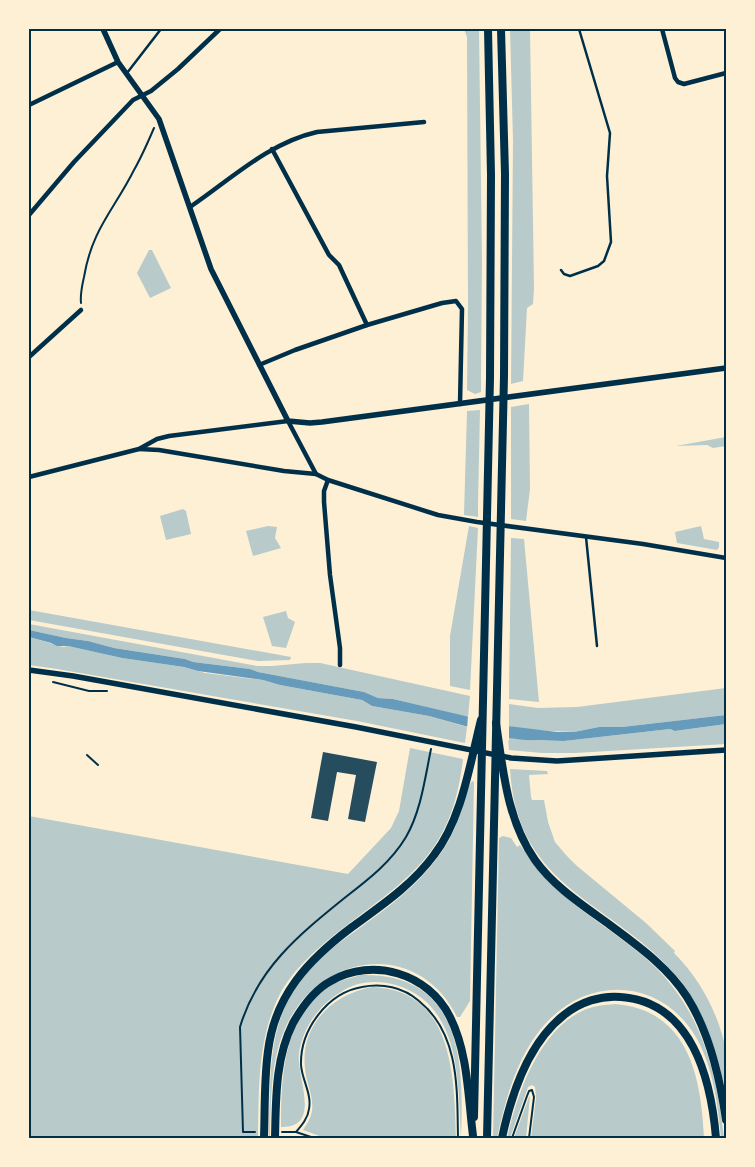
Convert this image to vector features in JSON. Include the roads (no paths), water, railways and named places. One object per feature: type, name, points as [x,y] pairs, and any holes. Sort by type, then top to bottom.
[{"type":"main road","points":[[473,1137],[490,378],[491,174],[488,29]]},
{"type":"main road","points":[[487,1138],[499,768],[496,723],[504,376],[505,174],[501,29]]},
{"type":"main road","points":[[264,1138],[268,1051],[271,1031],[287,992],[314,958],[332,942],[403,889],[421,872],[435,854],[453,821],[481,720]]},
{"type":"main road","points":[[499,768],[519,832],[536,861],[563,889],[632,941],[661,966],[687,997],[705,1033],[712,1054],[723,1096],[726,1120]]},
{"type":"main road","points":[[275,1138],[279,1066],[286,1038],[300,1012],[317,992],[330,982],[353,972],[377,970],[392,971],[420,983],[438,998],[450,1016],[462,1046],[473,1137]]},
{"type":"main road","points":[[502,1138],[506,1118],[522,1073],[533,1051],[544,1035],[565,1014],[578,1006],[592,1000],[616,996],[647,1002],[672,1018],[685,1034],[701,1065],[712,1106],[716,1138]]},
{"type":"street","points":[[103,29],[118,62],[159,119],[217,284],[316,474]]},
{"type":"street","points":[[29,215],[74,162],[133,100],[150,91],[178,69],[220,29]]},
{"type":"street","points":[[662,29],[675,78],[678,82],[684,84],[726,73]]},
{"type":"street","points":[[29,105],[118,62]]},
{"type":"street","points":[[190,207],[272,149],[300,136],[317,132],[424,122]]},
{"type":"street","points":[[272,149],[329,255],[339,266],[367,325]]},
{"type":"street","points":[[259,365],[295,350],[367,325],[442,303],[456,301],[462,309],[460,404]]},
{"type":"street","points":[[29,357],[81,310]]},
{"type":"street","points":[[29,477],[139,449],[149,443],[170,436],[288,421],[316,423],[726,368]]},
{"type":"street","points":[[139,449],[160,450],[284,471],[316,474],[328,480],[438,515],[486,524],[586,535],[726,558]]},
{"type":"street","points":[[328,480],[324,491],[324,502],[330,575],[340,648],[340,665]]},
{"type":"street","points":[[29,670],[90,679],[356,727],[511,758],[557,761],[726,750]]},
{"type":"lane","points":[[126,74],[161,29]]},
{"type":"lane","points":[[561,270],[564,274],[570,276],[598,266],[604,261],[611,242],[607,176],[610,133],[579,29]]},
{"type":"lane","points":[[586,535],[597,646]]},
{"type":"water","points":[[29,630],[193,662],[250,669],[364,692],[378,698],[393,699],[508,726],[557,732],[574,732],[599,727],[622,727],[726,715],[726,724],[675,731],[670,729],[564,741],[508,738],[429,716],[372,706],[362,700],[280,685],[263,680],[122,658],[68,646],[57,646],[29,637]]}]
